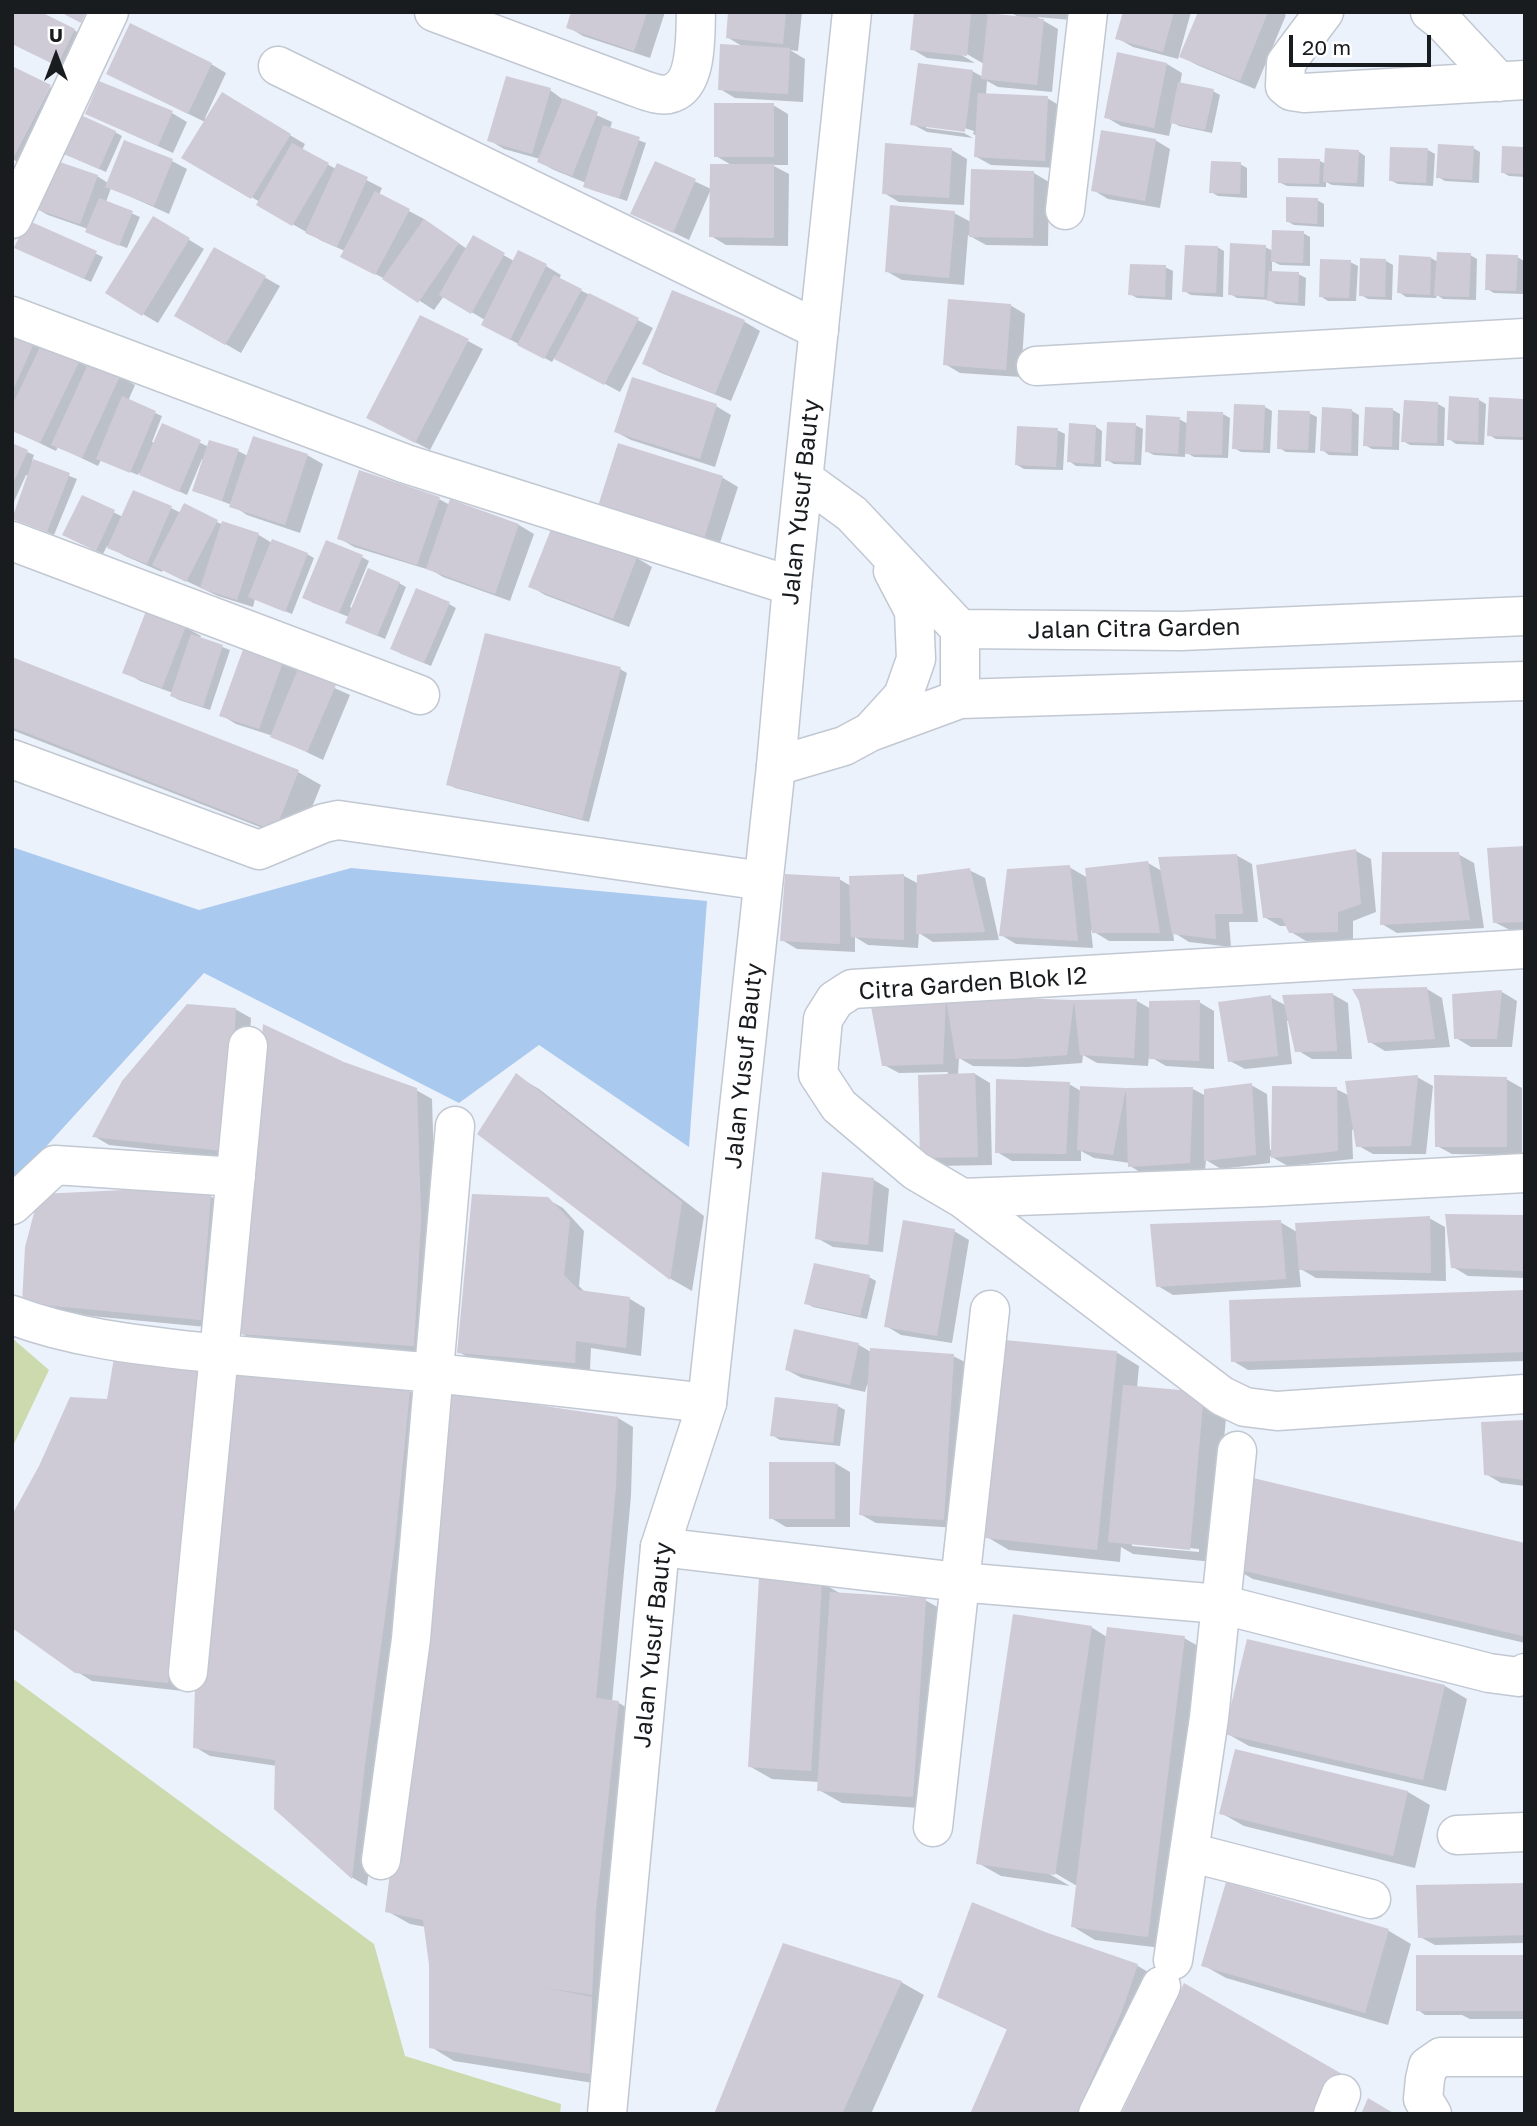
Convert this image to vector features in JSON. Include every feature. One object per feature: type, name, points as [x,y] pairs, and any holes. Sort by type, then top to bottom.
[{"type":"street","points":[[12,219],[109,12]]},
{"type":"street","points":[[433,12],[629,85],[656,93],[671,94],[685,85],[694,59],[696,12]]},
{"type":"street","name":"Jalan Yusuf Bauty","points":[[607,2114],[660,1547],[708,1404],[852,12]]},
{"type":"street","points":[[1065,210],[1088,12]]},
{"type":"street","points":[[1324,12],[1286,62],[1285,86],[1291,91],[1304,93],[1512,81]]},
{"type":"street","points":[[1430,12],[1512,81]]},
{"type":"street","points":[[278,66],[818,330]]},
{"type":"street","points":[[12,316],[406,464],[792,586]]},
{"type":"street","points":[[1036,366],[1525,338]]},
{"type":"street","points":[[804,479],[852,514],[960,629],[960,699]]},
{"type":"street","points":[[12,541],[420,695]]},
{"type":"street","points":[[870,732],[903,696],[916,659],[914,611],[877,542]]},
{"type":"street","name":"Jalan Citra Garden","points":[[960,629],[1181,631],[1525,616]]},
{"type":"street","points":[[776,766],[844,746],[870,732],[960,699],[1525,681]]},
{"type":"street","points":[[12,758],[259,850],[324,823],[338,820],[763,881]]},
{"type":"street","name":"Citra Garden Blok I2","points":[[1525,949],[852,989],[835,1000],[823,1018],[818,1074],[839,1107],[916,1171],[962,1198],[1222,1396],[1245,1407],[1277,1411],[1525,1394]]},
{"type":"street","points":[[188,1672],[248,1046]]},
{"type":"street","points":[[381,1860],[411,1639],[456,1126]]},
{"type":"street","points":[[12,1205],[55,1165],[236,1177]]},
{"type":"street","points":[[962,1198],[1263,1187],[1525,1173]]},
{"type":"street","points":[[933,1827],[990,1310]]},
{"type":"street","points":[[12,1315],[47,1328],[131,1345],[435,1373],[708,1404]]},
{"type":"street","points":[[1098,2114],[1167,1973],[1209,1718],[1237,1451]]},
{"type":"street","points":[[660,1547],[959,1582],[1220,1604],[1489,1673],[1519,1677],[1525,1673]]},
{"type":"street","points":[[1457,1835],[1525,1832]]},
{"type":"street","points":[[1189,1852],[1371,1899]]},
{"type":"street","points":[[1432,2114],[1423,2099],[1425,2079],[1428,2066],[1441,2057],[1525,2057]]},
{"type":"green space","points":[[12,1338],[49,1370],[12,1448]]},
{"type":"green space","points":[[12,1678],[374,1944],[405,2056],[561,2104],[560,2114],[12,2114]]},
{"type":"water","points":[[12,847],[199,910],[351,868],[707,901],[689,1147],[539,1045],[459,1103],[204,973],[12,1184]]},
{"type":"building","points":[[12,12],[41,12],[75,29],[57,66],[12,44]]},
{"type":"building","points":[[60,12],[86,12],[81,23]]},
{"type":"building","points":[[571,12],[647,12],[634,51],[566,28]]},
{"type":"building","points":[[728,12],[786,12],[783,44],[726,38]]},
{"type":"building","points":[[914,12],[971,12],[967,56],[910,50]]},
{"type":"building","points":[[1123,12],[1174,12],[1163,52],[1115,39]]},
{"type":"building","points":[[1198,12],[1268,12],[1240,81],[1179,57]]},
{"type":"building","points":[[988,13],[1044,19],[1037,85],[981,79]]},
{"type":"building","points":[[130,23],[212,63],[188,114],[106,74]]},
{"type":"building","points":[[720,44],[790,48],[788,94],[718,90]]},
{"type":"building","points":[[1117,52],[1167,63],[1154,128],[1104,118]]},
{"type":"building","points":[[918,63],[973,70],[965,132],[910,125]]},
{"type":"building","points":[[12,66],[51,85],[12,160]]},
{"type":"building","points":[[506,76],[551,88],[532,154],[487,141]]},
{"type":"building","points":[[99,81],[173,111],[158,146],[85,114]]},
{"type":"building","points":[[1178,82],[1214,89],[1205,130],[1170,123]]},
{"type":"building","points":[[222,92],[291,134],[251,199],[181,158]]},
{"type":"building","points":[[978,93],[1048,96],[1045,161],[974,157]]},
{"type":"building","points":[[563,98],[598,112],[572,176],[537,162]]},
{"type":"building","points":[[714,103],[774,103],[774,157],[714,157]]},
{"type":"building","points":[[72,111],[116,131],[99,169],[55,150]]},
{"type":"building","points":[[603,125],[640,137],[619,198],[583,187]]},
{"type":"building","points":[[1101,130],[1156,139],[1145,201],[1091,191]]},
{"type":"building","points":[[124,140],[173,159],[154,206],[105,187]]},
{"type":"building","points":[[292,143],[329,163],[292,226],[256,205]]},
{"type":"building","points":[[885,143],[952,148],[949,198],[882,194]]},
{"type":"building","points":[[1438,144],[1474,146],[1472,180],[1436,178]]},
{"type":"building","points":[[1502,146],[1525,147],[1525,174],[1501,173]]},
{"type":"building","points":[[1390,147],[1428,148],[1426,183],[1389,181]]},
{"type":"building","points":[[1325,148],[1359,150],[1357,183],[1323,182]]},
{"type":"building","points":[[48,158],[98,175],[80,224],[30,207]]},
{"type":"building","points":[[1278,158],[1320,159],[1319,184],[1278,183]]},
{"type":"building","points":[[655,161],[696,179],[673,233],[630,214]]},
{"type":"building","points":[[1211,161],[1241,162],[1240,194],[1209,193]]},
{"type":"building","points":[[337,163],[368,177],[337,247],[305,233]]},
{"type":"building","points":[[710,164],[774,164],[774,238],[709,237]]},
{"type":"building","points":[[971,169],[1034,171],[1033,238],[969,237]]},
{"type":"building","points":[[375,191],[410,209],[375,275],[340,257]]},
{"type":"building","points":[[1286,197],[1318,198],[1317,224],[1286,222]]},
{"type":"building","points":[[99,198],[133,211],[119,246],[85,232]]},
{"type":"building","points":[[890,205],[955,211],[949,278],[885,272]]},
{"type":"building","points":[[153,216],[190,238],[142,316],[105,293]]},
{"type":"building","points":[[424,219],[459,243],[418,303],[382,279]]},
{"type":"building","points":[[27,220],[97,251],[84,279],[14,248]]},
{"type":"building","points":[[1272,230],[1304,231],[1303,263],[1271,262]]},
{"type":"building","points":[[473,235],[505,253],[471,314],[439,295]]},
{"type":"building","points":[[1230,243],[1266,245],[1264,297],[1228,295]]},
{"type":"building","points":[[1185,245],[1218,246],[1216,293],[1182,292]]},
{"type":"building","points":[[214,247],[266,276],[225,345],[174,316]]},
{"type":"building","points":[[518,250],[547,264],[510,340],[481,325]]},
{"type":"building","points":[[1437,252],[1471,253],[1469,297],[1434,296]]},
{"type":"building","points":[[1486,254],[1518,255],[1516,291],[1485,290]]},
{"type":"building","points":[[1399,255],[1431,257],[1430,295],[1397,293]]},
{"type":"building","points":[[1360,258],[1386,259],[1385,297],[1359,296]]},
{"type":"building","points":[[1320,259],[1351,260],[1349,298],[1319,297]]},
{"type":"building","points":[[1130,264],[1166,265],[1165,297],[1128,295]]},
{"type":"building","points":[[1269,271],[1299,272],[1298,303],[1267,301]]},
{"type":"building","points":[[554,275],[582,289],[544,359],[517,345]]},
{"type":"building","points":[[672,290],[745,320],[715,394],[642,364]]},
{"type":"building","points":[[589,293],[639,318],[604,385],[554,359]]},
{"type":"building","points":[[948,299],[1011,304],[1006,370],[943,365]]},
{"type":"building","points":[[420,315],[469,339],[415,443],[366,418]]},
{"type":"building","points":[[12,331],[35,341],[12,392]]},
{"type":"building","points":[[42,343],[80,360],[40,443],[12,431],[12,406]]},
{"type":"building","points":[[90,360],[121,374],[82,458],[51,445]]},
{"type":"building","points":[[632,377],[717,404],[700,459],[614,432]]},
{"type":"building","points":[[122,396],[156,411],[130,473],[96,459]]},
{"type":"building","points":[[1449,396],[1479,398],[1478,442],[1447,440]]},
{"type":"building","points":[[1489,397],[1525,399],[1525,437],[1487,436]]},
{"type":"building","points":[[1404,400],[1438,402],[1437,443],[1401,442]]},
{"type":"building","points":[[1234,404],[1265,405],[1263,450],[1232,449]]},
{"type":"building","points":[[1322,407],[1352,409],[1351,453],[1320,451]]},
{"type":"building","points":[[1365,407],[1393,408],[1392,447],[1363,446]]},
{"type":"building","points":[[1278,410],[1310,411],[1308,450],[1277,449]]},
{"type":"building","points":[[1187,411],[1223,412],[1222,455],[1185,454]]},
{"type":"building","points":[[1146,415],[1180,417],[1178,454],[1145,452]]},
{"type":"building","points":[[1107,422],[1136,423],[1134,462],[1105,461]]},
{"type":"building","points":[[162,423],[201,440],[179,492],[139,475]]},
{"type":"building","points":[[1069,423],[1096,425],[1094,464],[1067,462]]},
{"type":"building","points":[[1017,426],[1058,428],[1056,467],[1015,465]]},
{"type":"building","points":[[253,436],[308,454],[285,525],[229,507]]},
{"type":"building","points":[[209,440],[239,449],[222,501],[192,491]]},
{"type":"building","points":[[12,443],[28,450],[12,486]]},
{"type":"building","points":[[618,443],[723,476],[704,539],[598,506]]},
{"type":"building","points":[[33,459],[70,473],[47,532],[12,519]]},
{"type":"building","points":[[359,470],[440,497],[417,565],[337,539]]},
{"type":"building","points":[[133,490],[172,506],[147,564],[107,548]]},
{"type":"building","points":[[82,495],[115,510],[96,551],[62,535]]},
{"type":"building","points":[[450,499],[519,524],[495,594],[426,569]]},
{"type":"building","points":[[184,503],[218,520],[186,582],[152,565]]},
{"type":"building","points":[[222,521],[259,533],[237,600],[200,588]]},
{"type":"building","points":[[553,524],[637,557],[613,619],[528,587]]},
{"type":"building","points":[[272,539],[308,553],[285,612],[248,597]]},
{"type":"building","points":[[326,540],[363,555],[339,613],[302,598]]},
{"type":"building","points":[[368,568],[400,582],[377,636],[345,623]]},
{"type":"building","points":[[416,588],[450,602],[424,663],[390,649]]},
{"type":"building","points":[[146,611],[186,626],[162,688],[122,673]]},
{"type":"building","points":[[485,633],[621,667],[582,819],[446,785]]},
{"type":"building","points":[[191,634],[223,645],[203,707],[170,696]]},
{"type":"building","points":[[246,641],[285,656],[259,729],[219,716]]},
{"type":"building","points":[[12,657],[299,770],[275,831],[12,727]]},
{"type":"building","points":[[298,669],[336,685],[307,752],[270,737]]},
{"type":"building","points":[[1525,846],[1525,922],[1493,923],[1487,848]]},
{"type":"building","points":[[1356,849],[1361,904],[1338,912],[1338,932],[1289,933],[1282,918],[1263,918],[1256,865]]},
{"type":"building","points":[[1382,852],[1459,852],[1470,920],[1380,925]]},
{"type":"building","points":[[1237,854],[1243,914],[1215,914],[1216,939],[1172,934],[1158,857]]},
{"type":"building","points":[[1148,861],[1160,933],[1092,933],[1085,868]]},
{"type":"building","points":[[1070,865],[1078,941],[999,936],[1007,869]]},
{"type":"building","points":[[970,868],[985,932],[916,934],[917,875]]},
{"type":"building","points":[[785,874],[840,877],[840,944],[780,941]]},
{"type":"building","points":[[904,874],[904,940],[851,937],[849,876]]},
{"type":"building","points":[[1427,987],[1435,1039],[1368,1043],[1359,1001],[1352,989]]},
{"type":"building","points":[[1502,990],[1497,1039],[1454,1039],[1452,994]]},
{"type":"building","points":[[1333,993],[1337,1051],[1295,1052],[1282,995]]},
{"type":"building","points":[[1271,995],[1278,1056],[1228,1062],[1218,1002]]},
{"type":"building","points":[[946,999],[1074,1000],[1067,1055],[956,1059]]},
{"type":"building","points":[[946,999],[943,1064],[882,1066],[870,1001]]},
{"type":"building","points":[[1137,999],[1134,1058],[1080,1055],[1074,1000]]},
{"type":"building","points":[[1200,1000],[1199,1061],[1149,1059],[1149,1001]]},
{"type":"building","points":[[187,1004],[236,1008],[231,1090],[223,1151],[92,1137],[122,1081]]},
{"type":"building","points":[[263,1024],[344,1062],[417,1088],[421,1219],[414,1346],[239,1334]]},
{"type":"building","points":[[516,1073],[682,1202],[670,1280],[477,1134]]},
{"type":"building","points":[[975,1073],[978,1157],[920,1158],[918,1075]]},
{"type":"building","points":[[1418,1075],[1411,1146],[1356,1147],[1345,1081]]},
{"type":"building","points":[[1434,1075],[1507,1077],[1507,1147],[1435,1147]]},
{"type":"building","points":[[996,1079],[1070,1082],[1066,1154],[995,1153]]},
{"type":"building","points":[[1252,1083],[1256,1155],[1204,1161],[1204,1089]]},
{"type":"building","points":[[1080,1086],[1126,1088],[1113,1155],[1077,1150]]},
{"type":"building","points":[[1272,1086],[1337,1087],[1338,1151],[1271,1158]]},
{"type":"building","points":[[1193,1087],[1190,1163],[1128,1167],[1126,1088]]},
{"type":"building","points":[[822,1172],[874,1178],[868,1245],[815,1239]]},
{"type":"building","points":[[125,1190],[211,1194],[201,1320],[22,1303],[25,1247],[39,1194]]},
{"type":"building","points":[[472,1194],[548,1197],[570,1220],[564,1275],[579,1290],[630,1297],[626,1348],[576,1341],[575,1363],[457,1353]]},
{"type":"building","points":[[1445,1214],[1525,1215],[1525,1271],[1451,1268]]},
{"type":"building","points":[[1430,1216],[1431,1273],[1299,1270],[1295,1223]]},
{"type":"building","points":[[903,1220],[955,1229],[937,1336],[884,1327]]},
{"type":"building","points":[[1281,1220],[1286,1279],[1156,1287],[1150,1224]]},
{"type":"building","points":[[814,1263],[870,1275],[860,1316],[804,1304]]},
{"type":"building","points":[[1525,1290],[1525,1352],[1231,1362],[1229,1300]]},
{"type":"building","points":[[794,1329],[859,1343],[850,1385],[785,1370]]},
{"type":"building","points":[[1005,1340],[1117,1351],[1097,1550],[985,1538]]},
{"type":"building","points":[[870,1348],[954,1354],[944,1520],[859,1515]]},
{"type":"building","points":[[114,1358],[202,1367],[168,1683],[75,1673],[12,1628],[12,1515],[39,1466],[70,1397],[107,1399]]},
{"type":"building","points":[[231,1374],[410,1389],[395,1542],[352,1879],[274,1809],[275,1760],[193,1748],[195,1688]]},
{"type":"building","points":[[1123,1385],[1204,1392],[1190,1550],[1108,1542]]},
{"type":"building","points":[[451,1392],[618,1417],[616,1486],[596,1698],[619,1701],[596,1909],[592,1995],[542,1987],[592,1997],[590,2074],[429,2048],[429,1965],[423,1920],[385,1912]]},
{"type":"building","points":[[775,1397],[838,1404],[833,1443],[770,1436]]},
{"type":"building","points":[[1525,1420],[1525,1480],[1484,1475],[1481,1422]]},
{"type":"building","points":[[769,1462],[835,1462],[835,1519],[769,1519]]},
{"type":"building","points":[[1249,1477],[1525,1543],[1523,1636],[1228,1567]]},
{"type":"building","points":[[759,1577],[822,1581],[811,1771],[748,1767]]},
{"type":"building","points":[[830,1592],[926,1598],[913,1797],[817,1791]]},
{"type":"building","points":[[1013,1614],[1092,1626],[1055,1875],[976,1864]]},
{"type":"building","points":[[1107,1627],[1185,1636],[1148,1937],[1071,1927]]},
{"type":"building","points":[[1247,1639],[1445,1685],[1423,1780],[1224,1734]]},
{"type":"building","points":[[1235,1749],[1408,1791],[1393,1856],[1219,1814]]},
{"type":"building","points":[[1226,1882],[1389,1929],[1365,2013],[1201,1966]]},
{"type":"building","points":[[1525,1883],[1525,1935],[1418,1938],[1416,1885]]},
{"type":"building","points":[[972,1902],[1045,1932],[1138,1964],[1122,2011],[1076,2114],[970,2114],[1007,2029],[937,1997]]},
{"type":"building","points":[[783,1943],[902,1981],[842,2114],[714,2114]]},
{"type":"building","points":[[1416,1955],[1525,1955],[1525,2011],[1416,2011]]},
{"type":"building","points":[[1184,1983],[1342,2074],[1324,2114],[1121,2114]]},
{"type":"building","points":[[1368,2098],[1395,2114],[1361,2114]]}]
